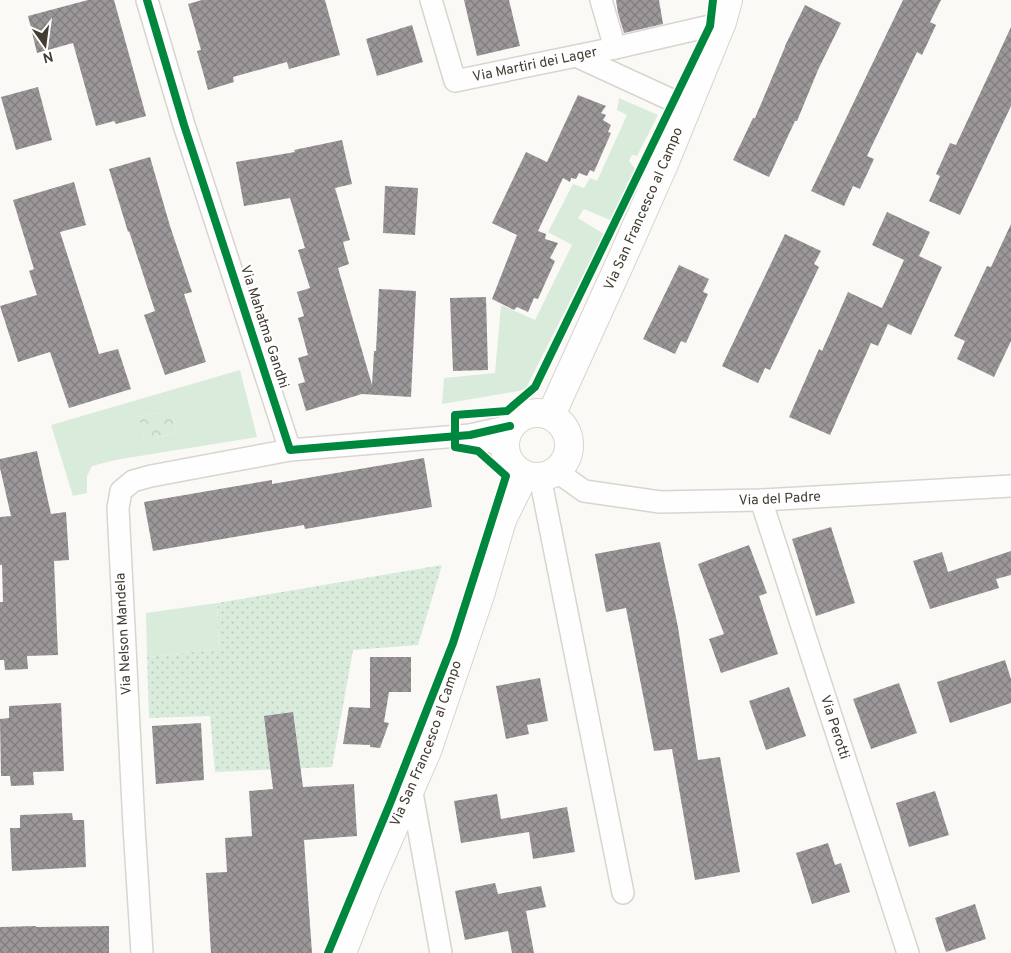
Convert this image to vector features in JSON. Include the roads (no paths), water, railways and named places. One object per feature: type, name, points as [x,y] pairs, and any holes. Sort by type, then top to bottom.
[{"type":"street","name":"Via Mahatma Gandhi","points":[[147,0],[184,125],[290,450]]},
{"type":"street","name":"Via Martiri dei Lager","points":[[431,0],[456,81],[710,26],[725,11]]},
{"type":"street","name":"Via Martiri dei Lager","points":[[602,0],[615,48]]},
{"type":"street","name":"Via San Francesco al Campo","points":[[551,415],[664,164],[725,11]]},
{"type":"street","points":[[576,56],[687,107]]},
{"type":"street","points":[[533,412],[551,415],[564,426],[570,442],[569,453],[564,463],[540,474],[516,470],[506,455],[507,436],[516,420],[533,412]]},
{"type":"street","points":[[290,450],[470,435],[507,436]]},
{"type":"street","name":"Via Nelson Mandela","points":[[142,953],[118,508],[121,491],[133,481],[151,476],[290,450]]},
{"type":"street","points":[[540,474],[623,893]]},
{"type":"street","name":"Via San Francesco al Campo","points":[[342,953],[367,888],[430,742],[480,595],[502,520],[540,474]]},
{"type":"street","name":"Via del Padre","points":[[540,474],[584,491],[660,502],[762,500],[1011,486]]},
{"type":"street","name":"Via Perotti","points":[[762,500],[908,953]]},
{"type":"street","points":[[411,787],[441,953]]}]
